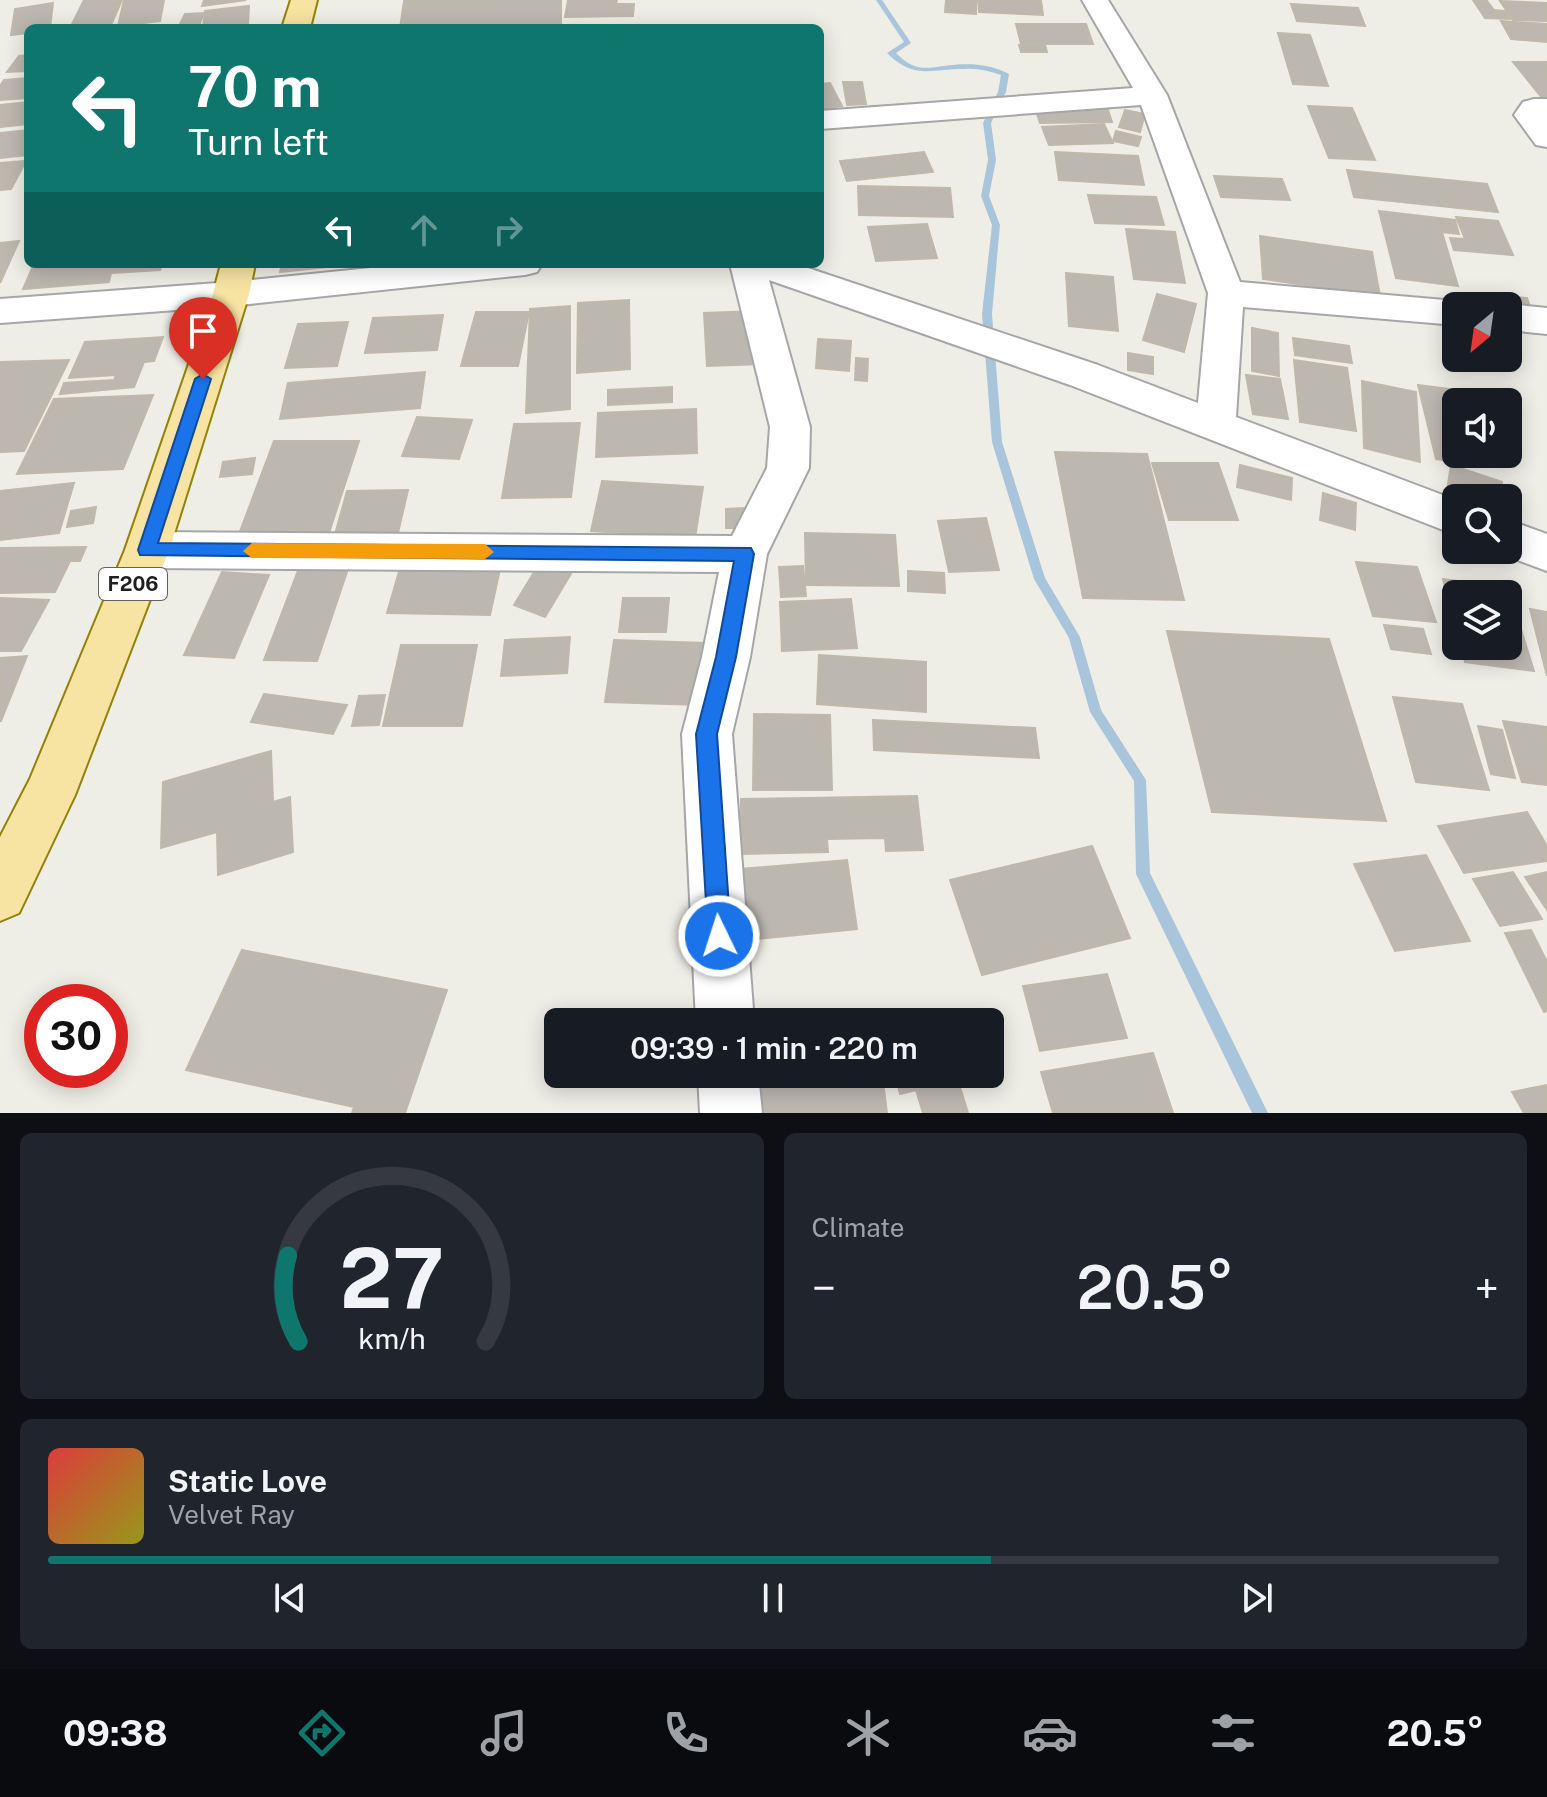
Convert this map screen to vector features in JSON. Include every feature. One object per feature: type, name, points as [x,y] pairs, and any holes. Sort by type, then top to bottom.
[{"type":"main road","points":[[297,24],[304,0]]},
{"type":"main road","name":"F206","points":[[0,894],[49,795],[147,550],[235,279]]},
{"type":"street","points":[[1095,0],[1152,95],[1226,293],[1216,426]]},
{"type":"street","points":[[824,119],[888,111],[1050,101],[1078,103],[1152,95]]},
{"type":"street","points":[[1547,108],[1534,108],[1529,115],[1547,138]]},
{"type":"street","points":[[0,311],[235,279],[448,268]]},
{"type":"street","points":[[724,1008],[707,734],[726,657],[745,554],[788,468],[790,427],[748,268]]},
{"type":"street","points":[[771,268],[1084,375],[1442,513]]},
{"type":"street","points":[[1226,293],[1442,312]]},
{"type":"street","points":[[1522,318],[1547,321]]},
{"type":"street","points":[[1522,543],[1547,553]]},
{"type":"street","points":[[147,550],[745,554]]},
{"type":"street","points":[[729,1088],[731,1113]]},
{"type":"building","points":[[84,0],[122,0],[111,24],[72,24]]},
{"type":"building","points":[[124,0],[164,0],[160,21],[118,24]]},
{"type":"building","points":[[204,0],[246,0],[202,6]]},
{"type":"building","points":[[561,0],[561,24],[401,24],[404,1]]},
{"type":"building","points":[[568,0],[617,0],[616,4],[634,4],[633,16],[565,17]]},
{"type":"building","points":[[946,0],[976,0],[976,14],[945,12]]},
{"type":"building","points":[[978,0],[1041,0],[1043,15],[979,12]]},
{"type":"building","points":[[1473,0],[1487,1],[1494,10],[1505,11],[1510,19],[1485,18]]},
{"type":"building","points":[[1500,1],[1547,3],[1547,21],[1513,20]]},
{"type":"building","points":[[53,3],[50,24],[24,24],[24,33],[11,35],[15,9]]},
{"type":"building","points":[[1291,4],[1358,8],[1365,26],[1297,21]]},
{"type":"building","points":[[249,6],[248,24],[203,24],[205,11]]},
{"type":"building","points":[[204,13],[200,24],[180,24],[185,14]]},
{"type":"building","points":[[1501,21],[1547,24],[1547,42],[1511,39]]},
{"type":"building","points":[[1016,24],[1086,24],[1093,44],[1021,44]]},
{"type":"building","points":[[1278,33],[1310,35],[1328,86],[1293,84]]},
{"type":"building","points":[[1019,45],[1045,45],[1047,52],[1021,52]]},
{"type":"building","points":[[24,55],[24,71],[7,72],[19,56]]},
{"type":"building","points":[[1513,62],[1547,62],[1547,100],[1543,99]]},
{"type":"building","points":[[24,78],[24,98],[0,100],[0,86],[4,80]]},
{"type":"building","points":[[843,82],[862,82],[866,104],[847,105]]},
{"type":"building","points":[[830,83],[842,106],[824,108],[824,84]]},
{"type":"building","points":[[24,102],[24,124],[0,127],[0,105]]},
{"type":"building","points":[[1308,106],[1352,108],[1375,160],[1329,158]]},
{"type":"building","points":[[1108,110],[1112,122],[1040,123],[1036,111]]},
{"type":"building","points":[[1125,110],[1145,114],[1140,132],[1119,127]]},
{"type":"building","points":[[1104,124],[1113,143],[1049,145],[1042,127]]},
{"type":"building","points":[[24,130],[24,155],[0,158],[0,133]]},
{"type":"building","points":[[1116,131],[1141,137],[1138,146],[1113,141]]},
{"type":"building","points":[[924,152],[933,172],[847,181],[840,161]]},
{"type":"building","points":[[1055,152],[1138,156],[1144,185],[1059,180]]},
{"type":"building","points":[[24,161],[11,189],[0,190],[0,163]]},
{"type":"building","points":[[1347,170],[1487,184],[1498,212],[1354,197]]},
{"type":"building","points":[[1214,176],[1282,179],[1290,200],[1221,197]]},
{"type":"building","points":[[858,186],[950,188],[953,217],[859,215]]},
{"type":"building","points":[[1088,195],[1156,197],[1164,225],[1095,223]]},
{"type":"building","points":[[1379,211],[1455,220],[1459,234],[1442,232],[1458,286],[1396,278]]},
{"type":"building","points":[[1456,217],[1498,221],[1513,255],[1454,250],[1450,238],[1465,239]]},
{"type":"building","points":[[927,224],[937,258],[876,261],[868,227]]},
{"type":"building","points":[[1126,229],[1175,232],[1185,283],[1134,279]]},
{"type":"building","points":[[1260,236],[1372,252],[1380,296],[1263,279]]},
{"type":"building","points":[[19,241],[0,283],[0,243]]},
{"type":"building","points":[[32,268],[161,268],[111,273],[109,282],[23,289]]},
{"type":"building","points":[[281,268],[318,268],[280,272]]},
{"type":"building","points":[[1066,273],[1113,277],[1118,331],[1069,326]]},
{"type":"building","points":[[1157,294],[1196,304],[1184,352],[1143,340]]},
{"type":"building","points":[[1522,297],[1527,298],[1532,313],[1522,312]]},
{"type":"building","points":[[629,300],[630,369],[577,373],[578,303]]},
{"type":"building","points":[[570,306],[570,409],[526,413],[530,309]]},
{"type":"building","points":[[758,311],[763,364],[707,366],[704,313]]},
{"type":"building","points":[[476,312],[529,312],[518,366],[461,366]]},
{"type":"building","points":[[443,315],[437,350],[365,353],[373,318]]},
{"type":"building","points":[[348,322],[337,366],[285,368],[298,324]]},
{"type":"building","points":[[1252,328],[1278,333],[1279,376],[1252,371]]},
{"type":"building","points":[[163,337],[154,361],[144,362],[134,387],[60,394],[64,383],[114,380],[116,375],[69,378],[85,342]]},
{"type":"building","points":[[1293,338],[1349,346],[1352,363],[1295,355]]},
{"type":"building","points":[[818,339],[851,341],[849,371],[816,368]]},
{"type":"building","points":[[1128,353],[1153,357],[1153,374],[1128,370]]},
{"type":"building","points":[[856,358],[868,359],[867,381],[855,380]]},
{"type":"building","points":[[69,360],[24,451],[0,452],[0,362]]},
{"type":"building","points":[[1294,360],[1347,368],[1356,431],[1300,422]]},
{"type":"building","points":[[425,372],[420,408],[280,419],[288,383]]},
{"type":"building","points":[[1246,375],[1280,379],[1288,419],[1253,414]]},
{"type":"building","points":[[1362,381],[1416,392],[1420,462],[1364,448]]},
{"type":"building","points":[[1418,385],[1442,388],[1442,460],[1436,459]]},
{"type":"building","points":[[672,387],[672,402],[608,405],[608,390]]},
{"type":"building","points":[[153,395],[123,469],[17,474],[54,399]]},
{"type":"building","points":[[696,409],[697,453],[596,457],[598,413]]},
{"type":"building","points":[[417,417],[472,420],[459,459],[402,456]]},
{"type":"building","points":[[580,423],[571,497],[502,498],[514,424]]},
{"type":"building","points":[[274,441],[359,441],[329,533],[239,534]]},
{"type":"building","points":[[1055,452],[1147,454],[1184,600],[1083,598]]},
{"type":"building","points":[[255,458],[252,474],[220,477],[223,462]]},
{"type":"building","points":[[1152,463],[1218,463],[1238,520],[1169,520]]},
{"type":"building","points":[[1240,465],[1292,478],[1291,500],[1237,487]]},
{"type":"building","points":[[1451,468],[1460,468],[1502,482],[1502,484],[1448,484]]},
{"type":"building","points":[[602,481],[703,487],[695,538],[591,531]]},
{"type":"building","points":[[74,483],[59,533],[0,540],[0,491]]},
{"type":"building","points":[[408,490],[397,537],[334,538],[347,491]]},
{"type":"building","points":[[1323,493],[1356,503],[1355,530],[1320,520]]},
{"type":"building","points":[[96,507],[93,523],[67,527],[71,511]]},
{"type":"building","points":[[744,508],[744,528],[726,528],[726,509]]},
{"type":"building","points":[[986,518],[999,570],[949,572],[938,521]]},
{"type":"building","points":[[805,533],[895,535],[899,586],[806,585]]},
{"type":"building","points":[[86,547],[80,561],[70,561],[55,592],[0,593],[0,548]]},
{"type":"building","points":[[403,558],[502,560],[490,615],[387,613]]},
{"type":"building","points":[[541,561],[572,572],[545,617],[514,605]]},
{"type":"building","points":[[1356,562],[1417,567],[1436,622],[1373,616]]},
{"type":"building","points":[[803,566],[806,596],[781,597],[779,567]]},
{"type":"building","points":[[299,568],[348,569],[317,661],[264,660]]},
{"type":"building","points":[[908,571],[944,573],[945,593],[908,591]]},
{"type":"building","points":[[222,572],[269,575],[234,658],[184,655]]},
{"type":"building","points":[[0,598],[49,600],[21,651],[0,651]]},
{"type":"building","points":[[623,598],[669,598],[666,632],[619,632]]},
{"type":"building","points":[[851,599],[857,648],[782,651],[780,602]]},
{"type":"building","points":[[1530,609],[1547,612],[1547,676]]},
{"type":"building","points":[[1384,625],[1423,629],[1431,654],[1391,649]]},
{"type":"building","points":[[1167,631],[1329,639],[1386,821],[1212,812]]},
{"type":"building","points":[[1522,633],[1534,671],[1465,662],[1522,660]]},
{"type":"building","points":[[570,637],[567,673],[501,676],[505,640]]},
{"type":"building","points":[[614,640],[706,643],[700,705],[605,702]]},
{"type":"building","points":[[401,645],[477,645],[462,726],[383,726]]},
{"type":"building","points":[[819,655],[926,662],[926,712],[817,704]]},
{"type":"building","points":[[27,656],[1,721],[0,721],[0,658]]},
{"type":"building","points":[[264,694],[347,705],[333,734],[251,722]]},
{"type":"building","points":[[385,695],[379,725],[352,726],[359,696]]},
{"type":"building","points":[[1393,697],[1462,704],[1489,790],[1416,782]]},
{"type":"building","points":[[754,714],[830,715],[832,790],[753,790]]},
{"type":"building","points":[[873,720],[1035,728],[1039,758],[874,750]]},
{"type":"building","points":[[1503,721],[1547,727],[1547,785],[1522,782]]},
{"type":"building","points":[[1478,726],[1502,730],[1515,778],[1491,774]]},
{"type":"building","points":[[271,751],[273,802],[290,797],[293,852],[218,875],[217,832],[161,848],[163,782]]},
{"type":"building","points":[[917,796],[923,850],[886,851],[885,838],[827,839],[828,852],[741,854],[741,799]]},
{"type":"building","points":[[1527,812],[1547,846],[1547,861],[1464,873],[1438,826]]},
{"type":"building","points":[[1092,846],[1130,938],[982,975],[950,880]]},
{"type":"building","points":[[1426,855],[1470,941],[1395,951],[1354,864]]},
{"type":"building","points":[[847,860],[857,929],[746,940],[740,869]]},
{"type":"building","points":[[1513,872],[1542,919],[1500,926],[1473,879]]},
{"type":"building","points":[[1547,872],[1547,910],[1525,877]]},
{"type":"building","points":[[1531,930],[1547,962],[1547,1011],[1544,1012],[1505,933]]},
{"type":"building","points":[[242,950],[447,990],[405,1113],[352,1113],[354,1107],[186,1070]]},
{"type":"building","points":[[1107,974],[1127,1038],[1040,1051],[1023,986]]},
{"type":"building","points":[[1153,1053],[1173,1113],[1053,1113],[1041,1072]]},
{"type":"building","points":[[1547,1085],[1547,1113],[1524,1113],[1512,1092]]},
{"type":"building","points":[[759,1088],[884,1088],[887,1113],[760,1113]]},
{"type":"building","points":[[898,1088],[960,1088],[968,1113],[923,1113],[916,1090],[900,1094]]},
{"type":"waterway","points":[[879,0],[908,43],[891,53],[907,66],[921,70],[962,66],[1005,74],[1002,92],[987,123],[992,160],[985,196],[996,225],[987,314],[997,442],[1040,579],[1074,637],[1096,712],[1140,780],[1143,874],[1260,1113]]},
{"type":"slow traffic","points":[[252,551],[485,552]]},
{"type":"route","points":[[203,379],[147,550],[745,554],[726,657],[707,734],[719,936]]}]
